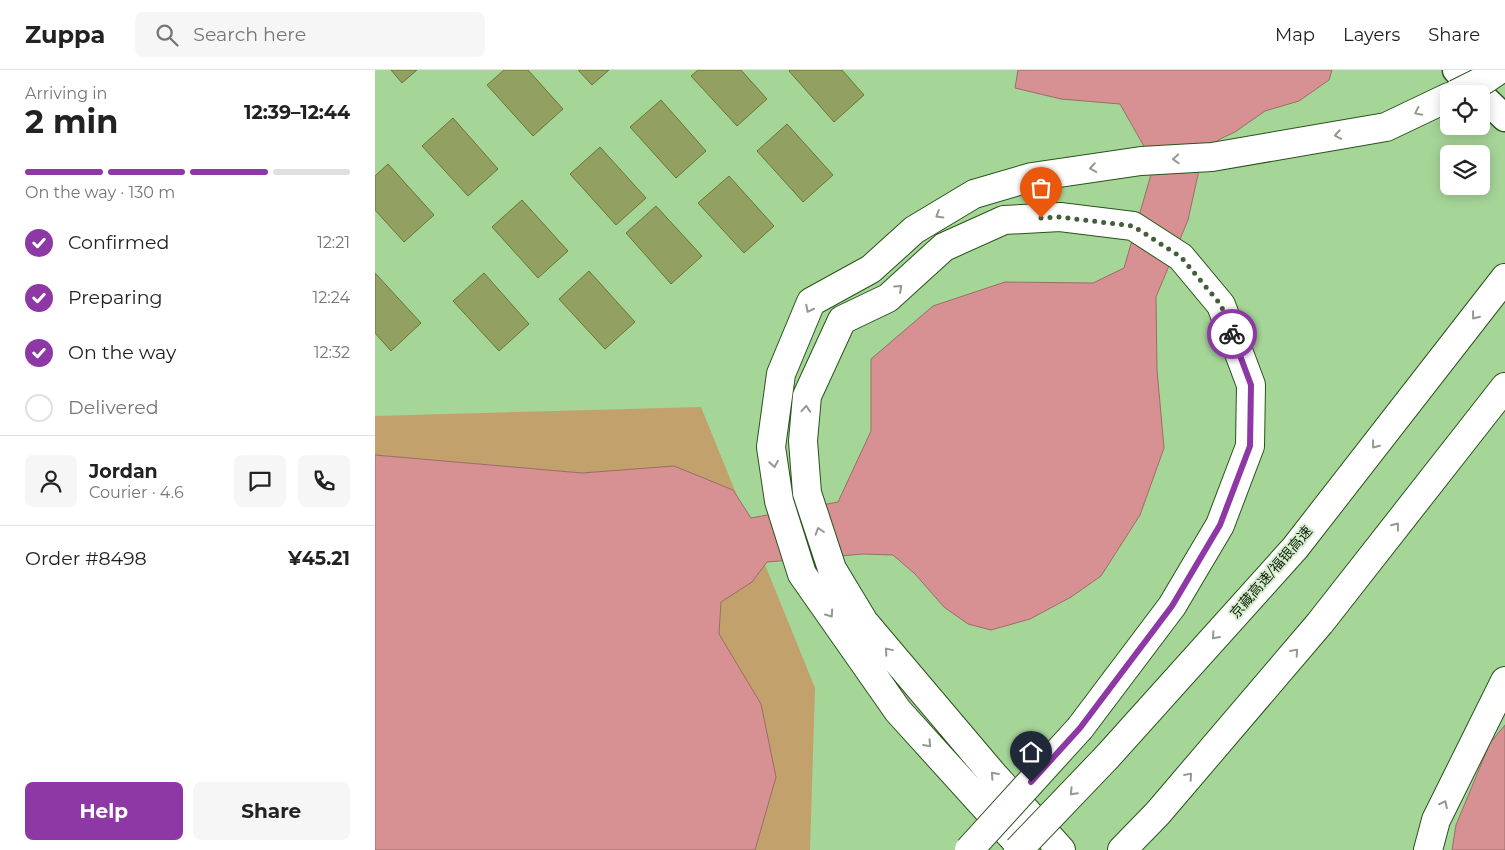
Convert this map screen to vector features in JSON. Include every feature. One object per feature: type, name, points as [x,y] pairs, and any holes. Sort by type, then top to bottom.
[{"type":"highway","points":[[1474,85],[1498,70]]},
{"type":"highway","points":[[1024,850],[899,711],[802,574],[779,501],[771,447],[781,374],[811,302],[871,269],[914,230],[974,194],[1032,177],[1141,161],[1212,157],[1387,127],[1440,101]]},
{"type":"highway","points":[[969,850],[1080,728],[1172,606],[1220,525],[1250,446],[1251,385],[1221,305],[1181,257],[1133,226],[1059,217],[1004,220],[944,248],[888,298],[842,320],[807,396],[803,441],[807,492],[832,569],[864,622],[991,772],[1061,850]]},
{"type":"highway","name":"京藏高速/福银高速","points":[[1018,850],[1107,757],[1295,548],[1505,278]]},
{"type":"highway","points":[[1122,850],[1158,813],[1320,623],[1505,387]]},
{"type":"highway","points":[[1428,850],[1436,820],[1505,681]]},
{"type":"street","points":[[1456,70],[1472,85]]},
{"type":"street","points":[[1498,70],[1505,78]]},
{"type":"street","points":[[1490,103],[1505,118]]},
{"type":"shaded area","points":[[1018,70],[1332,70],[1329,80],[1299,101],[1265,111],[1203,152],[1188,220],[1156,297],[1157,370],[1164,448],[1140,515],[1101,576],[1071,597],[1030,619],[991,630],[968,624],[944,607],[915,574],[893,555],[863,554],[767,562],[752,582],[721,602],[719,634],[761,704],[776,777],[755,850],[375,850],[375,455],[582,473],[674,466],[733,490],[751,518],[838,502],[871,431],[871,359],[933,306],[1005,282],[1093,283],[1124,268],[1154,164],[1120,104],[1061,99],[1015,88]]},
{"type":"shaded area","points":[[701,407],[815,688],[810,850],[375,850],[375,416]]},
{"type":"shaded area","points":[[1505,725],[1505,850],[1452,850],[1456,825],[1490,743]]},
{"type":"building","points":[[391,70],[417,70],[402,83]]},
{"type":"building","points":[[504,70],[528,70],[563,109],[533,136],[487,85]]},
{"type":"building","points":[[578,70],[609,70],[592,85]]},
{"type":"building","points":[[698,70],[741,70],[767,99],[737,126],[691,76]]},
{"type":"building","points":[[790,70],[842,70],[864,95],[834,122]]},
{"type":"building","points":[[661,100],[706,151],[676,178],[630,127]]},
{"type":"building","points":[[453,118],[498,169],[468,196],[422,146]]},
{"type":"building","points":[[787,124],[833,175],[803,202],[757,151]]},
{"type":"building","points":[[600,147],[646,198],[616,225],[570,174]]},
{"type":"building","points":[[388,164],[434,215],[404,242],[375,210],[375,176]]},
{"type":"building","points":[[729,176],[774,226],[744,253],[698,203]]},
{"type":"building","points":[[522,200],[568,251],[538,278],[492,227]]},
{"type":"building","points":[[656,206],[702,256],[671,284],[626,233]]},
{"type":"building","points":[[589,271],[635,322],[605,349],[559,299]]},
{"type":"building","points":[[375,273],[421,323],[391,351],[375,333]]},
{"type":"building","points":[[484,273],[529,324],[499,351],[453,301]]},
{"type":"way so far","points":[[1041,218],[1059,217],[1133,226],[1181,257],[1221,305],[1232,334]]},
{"type":"route","points":[[1031,782],[1080,728],[1172,606],[1220,525],[1250,446],[1251,385],[1232,334]]}]
